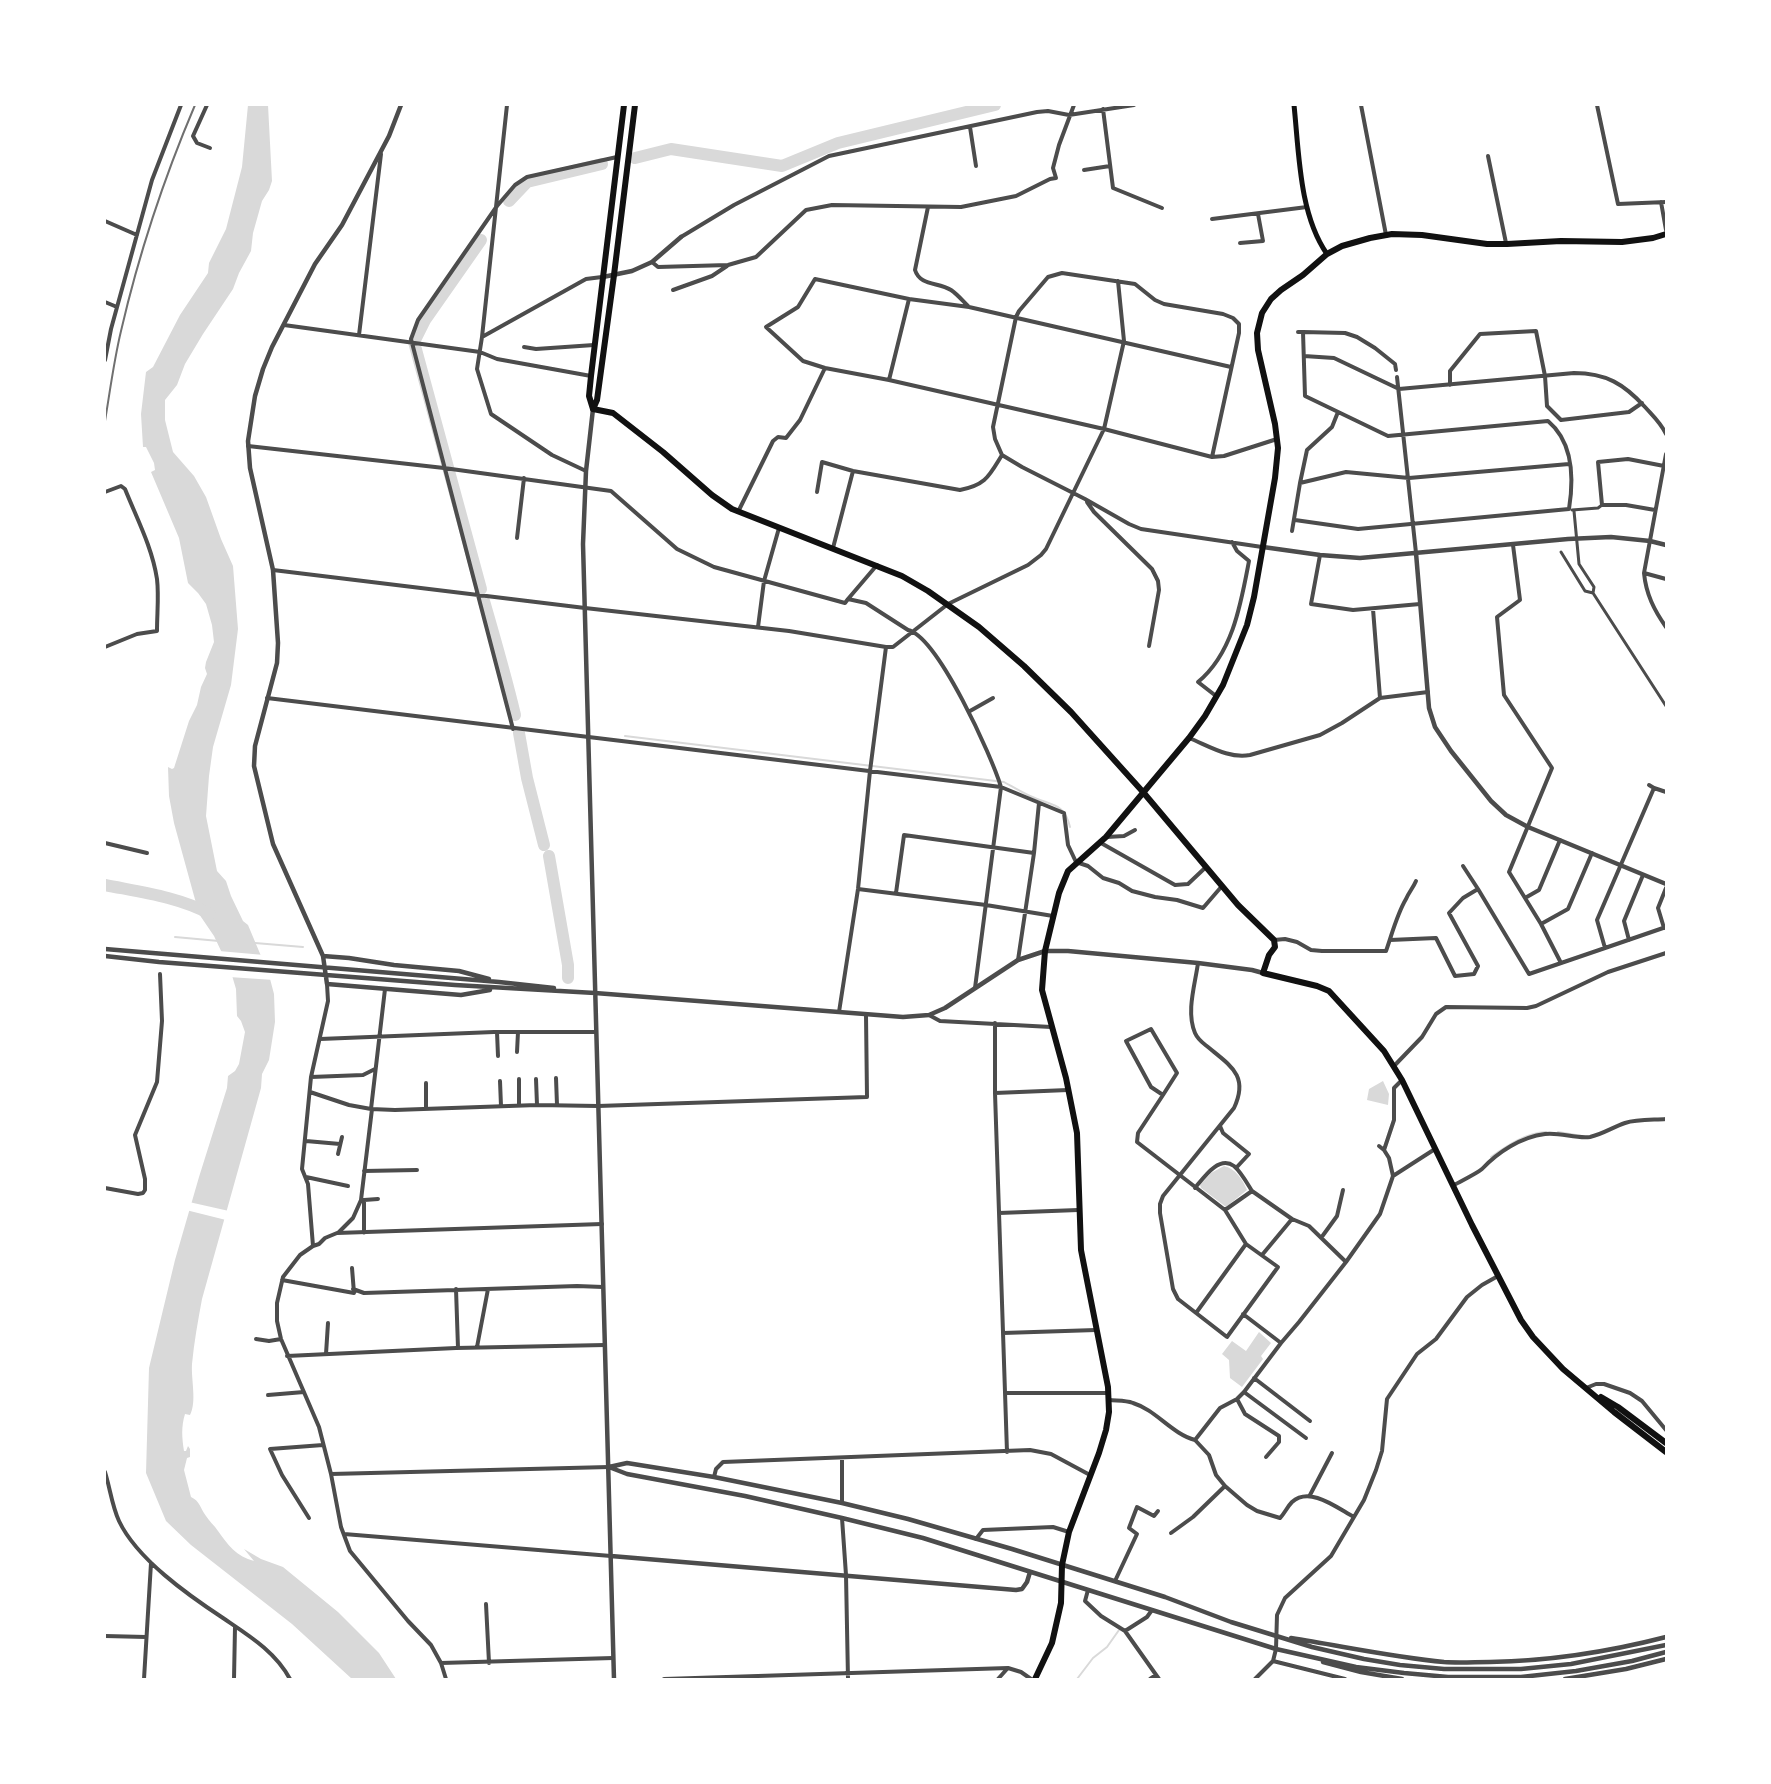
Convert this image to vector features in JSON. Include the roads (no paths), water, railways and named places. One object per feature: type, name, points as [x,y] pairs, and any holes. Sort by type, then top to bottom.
[{"type":"main road","points":[[593,409],[589,396],[591,376],[624,105]]},
{"type":"main road","points":[[593,409],[597,400],[635,105]]},
{"type":"main road","points":[[1294,105],[1307,207],[1312,226],[1328,254]]},
{"type":"main road","points":[[1033,1679],[1052,1643],[1060,1603],[1062,1565],[1070,1532],[1106,1430],[1109,1412],[1109,1396],[1081,1250],[1077,1133],[1042,990],[1045,951],[1063,880],[1068,871],[1101,843],[1190,738],[1217,696],[1247,625],[1275,478],[1278,439],[1258,350],[1257,333],[1262,313],[1271,299],[1281,290],[1328,254],[1342,246],[1370,238],[1386,235],[1422,235],[1487,244],[1507,244],[1561,241],[1622,242],[1666,234]]},
{"type":"main road","points":[[593,409],[613,413],[663,452],[712,495],[738,512],[877,565],[919,585],[999,643],[1030,672],[1071,712],[1143,792],[1222,886],[1274,940],[1275,947],[1269,955],[1263,973],[1317,986],[1329,992],[1372,1036],[1395,1065],[1472,1226],[1521,1320],[1533,1337],[1563,1369],[1666,1452]]},
{"type":"main road","points":[[1588,1390],[1618,1407],[1666,1443]]},
{"type":"street","points":[[105,360],[152,180],[180,105]]},
{"type":"street","points":[[207,105],[193,136],[197,143],[210,148]]},
{"type":"street","points":[[313,1246],[308,1184],[302,1169],[311,1077],[328,1001],[327,984],[323,956],[273,844],[255,766],[255,746],[278,652],[273,570],[250,468],[248,446],[250,421],[260,378],[272,346],[315,264],[342,225],[396,122],[401,105]]},
{"type":"street","points":[[507,105],[477,369],[491,414],[552,455],[586,471]]},
{"type":"street","points":[[652,262],[658,267],[728,265],[756,257],[806,210],[832,206],[960,207],[1016,196],[1056,178],[1053,168],[1074,105]]},
{"type":"street","points":[[482,337],[586,279],[632,271],[652,262],[681,237],[734,205],[829,156],[1048,111],[1069,115],[1134,105]]},
{"type":"street","points":[[1361,105],[1386,235]]},
{"type":"street","points":[[1597,105],[1617,204],[1663,202],[1666,230]]},
{"type":"street","points":[[1102,109],[1113,188],[1162,208]]},
{"type":"street","points":[[970,127],[976,166]]},
{"type":"street","points":[[359,335],[381,151]]},
{"type":"street","points":[[513,729],[411,342],[418,321],[497,206],[515,185],[527,177],[618,156]]},
{"type":"street","points":[[1488,156],[1507,244]]},
{"type":"street","points":[[975,160],[983,159]]},
{"type":"street","points":[[1084,170],[1110,166]]},
{"type":"street","points":[[928,207],[915,270],[916,275],[919,279],[954,291],[969,307]]},
{"type":"street","points":[[1212,219],[1307,207]]},
{"type":"street","points":[[1240,243],[1263,241],[1258,213]]},
{"type":"street","points":[[105,221],[137,235]]},
{"type":"street","points":[[673,290],[712,276],[728,265]]},
{"type":"street","points":[[1212,456],[1239,333],[1239,324],[1224,314],[1164,304],[1155,300],[1135,284],[1062,273],[1048,277],[1016,317],[993,427],[995,439],[1002,455],[1141,529],[1289,551],[1360,558],[1611,537],[1666,545]]},
{"type":"street","points":[[1231,367],[969,307],[909,299],[815,279],[798,307],[766,327],[803,361],[825,368],[889,380],[1212,456],[1224,456],[1278,439]]},
{"type":"street","points":[[273,570],[758,627],[893,647],[948,604],[1028,565],[1046,549],[1104,429],[1124,341],[1118,281]]},
{"type":"street","points":[[889,380],[909,299]]},
{"type":"street","points":[[105,302],[117,307]]},
{"type":"street","points":[[284,325],[480,352],[497,359],[591,376]]},
{"type":"street","points":[[1450,385],[1450,371],[1480,334],[1536,331],[1545,376],[1547,406],[1561,420],[1629,412],[1642,404]]},
{"type":"street","points":[[1396,370],[1395,364],[1357,338],[1345,333],[1301,332],[1305,396],[1388,436],[1548,421],[1558,429],[1568,449],[1572,510],[1579,564],[1594,587],[1593,593],[1666,706]]},
{"type":"street","points":[[524,347],[536,349],[595,345]]},
{"type":"street","points":[[1304,357],[1334,358],[1399,389],[1587,373],[1606,377],[1625,387],[1661,425],[1666,434]]},
{"type":"street","points":[[738,512],[773,441],[778,437],[786,438],[800,420],[825,368]]},
{"type":"street","points":[[1397,377],[1428,692],[1436,727],[1451,751],[1491,801],[1506,815],[1528,827],[1666,886],[1658,908],[1665,928],[1529,974],[1463,866]]},
{"type":"street","points":[[593,409],[586,471],[583,543],[614,1679]]},
{"type":"street","points":[[1292,531],[1306,450],[1332,427],[1338,412]]},
{"type":"street","points":[[248,446],[611,490],[677,549],[695,559],[714,567],[845,603],[877,565]]},
{"type":"street","points":[[1666,454],[1644,573],[1646,588],[1654,609],[1666,627]]},
{"type":"street","points":[[817,492],[822,462],[853,471],[960,490],[975,487],[989,477],[1002,455]]},
{"type":"street","points":[[1602,505],[1598,462],[1628,459],[1664,466]]},
{"type":"street","points":[[1300,483],[1346,472],[1408,478],[1569,464]]},
{"type":"street","points":[[833,548],[853,471]]},
{"type":"street","points":[[517,538],[524,478]]},
{"type":"street","points":[[105,492],[121,486],[125,489],[152,558],[157,579],[158,601],[157,631],[138,634],[105,647]]},
{"type":"street","points":[[1085,499],[1094,512],[1152,569],[1158,581],[1159,590],[1149,646]]},
{"type":"street","points":[[1295,520],[1358,529],[1598,508],[1602,505],[1626,505],[1655,510]]},
{"type":"street","points":[[758,627],[764,581],[779,527]]},
{"type":"street","points":[[1217,696],[1198,682],[1212,667],[1221,652],[1237,619],[1242,599],[1249,561],[1237,551],[1232,542]]},
{"type":"street","points":[[1289,551],[1290,544]]},
{"type":"street","points":[[1514,545],[1520,600],[1497,617],[1504,695],[1552,768],[1509,872],[1561,963]]},
{"type":"street","points":[[1561,552],[1585,591],[1593,593]]},
{"type":"street","points":[[1320,555],[1311,604],[1353,610],[1420,604]]},
{"type":"street","points":[[1644,573],[1666,579]]},
{"type":"street","points":[[848,599],[866,603],[908,630],[914,631],[930,646],[970,711],[996,770],[1001,787],[975,988]]},
{"type":"street","points":[[1373,609],[1380,698]]},
{"type":"street","points":[[839,1012],[858,889],[886,647]]},
{"type":"street","points":[[1190,738],[1232,756],[1240,757],[1320,735],[1380,698],[1428,692]]},
{"type":"street","points":[[267,698],[1001,787],[1064,813],[1068,845],[1076,862],[1088,866],[1103,878],[1119,883],[1132,891],[1203,908],[1222,886]]},
{"type":"street","points":[[970,711],[993,698]]},
{"type":"street","points":[[1649,785],[1666,792]]},
{"type":"street","points":[[1605,948],[1597,920],[1654,788]]},
{"type":"street","points":[[1018,960],[1039,803]]},
{"type":"street","points":[[1106,837],[1124,836],[1135,830]]},
{"type":"street","points":[[896,893],[904,835],[1034,853]]},
{"type":"street","points":[[1525,898],[1539,890],[1560,839]]},
{"type":"street","points":[[105,843],[147,853]]},
{"type":"street","points":[[1101,843],[1175,885],[1188,884],[1206,867]]},
{"type":"street","points":[[1540,924],[1568,909],[1592,853]]},
{"type":"street","points":[[1629,940],[1624,921],[1644,875]]},
{"type":"street","points":[[1274,940],[1285,939],[1297,942],[1311,950],[1386,951],[1406,898],[1416,881]]},
{"type":"street","points":[[858,889],[1053,916]]},
{"type":"street","points":[[1390,940],[1436,938],[1455,976],[1474,974],[1478,966],[1449,913],[1462,898],[1478,889]]},
{"type":"street","points":[[105,949],[499,982],[595,993]]},
{"type":"street","points":[[105,956],[383,980],[595,993],[903,1017],[929,1015],[945,1008],[1018,960],[1045,951],[1068,951],[1197,963],[1263,973]]},
{"type":"street","points":[[1395,1065],[1422,1037],[1436,1014],[1442,1009],[1452,1006],[1527,1008],[1536,1006],[1608,972],[1666,953]]},
{"type":"street","points":[[323,956],[459,970],[499,982]]},
{"type":"street","points":[[1163,1095],[1152,1087],[1126,1041],[1151,1029],[1177,1073],[1163,1095],[1138,1133],[1137,1142],[1180,1176],[1195,1188],[1225,1210],[1246,1244],[1278,1267],[1227,1337],[1178,1299],[1173,1289],[1160,1213],[1163,1196],[1180,1176],[1234,1108],[1238,1098],[1240,1081],[1232,1067],[1199,1040],[1195,1033],[1192,1009],[1197,963]]},
{"type":"street","points":[[105,1188],[138,1194],[145,1190],[145,1179],[135,1135],[157,1082],[162,1021],[160,974]]},
{"type":"street","points":[[327,984],[461,995],[499,988]]},
{"type":"street","points":[[364,1233],[362,1200],[364,1171],[385,989]]},
{"type":"street","points":[[310,1092],[349,1105],[372,1109],[537,1105],[598,1106],[867,1096],[866,1015]]},
{"type":"street","points":[[929,1015],[940,1021],[1051,1027]]},
{"type":"street","points":[[995,1023],[995,1093],[1007,1452]]},
{"type":"street","points":[[320,1039],[498,1032],[596,1032]]},
{"type":"street","points":[[498,1032],[498,1056]]},
{"type":"street","points":[[517,1052],[518,1032]]},
{"type":"street","points":[[311,1077],[363,1075],[376,1069]]},
{"type":"street","points":[[556,1078],[557,1105]]},
{"type":"street","points":[[519,1079],[519,1106]]},
{"type":"street","points":[[536,1079],[537,1105]]},
{"type":"street","points":[[1384,1150],[1394,1120],[1394,1088],[1402,1080]]},
{"type":"street","points":[[500,1081],[501,1106]]},
{"type":"street","points":[[426,1083],[426,1109]]},
{"type":"street","points":[[995,1093],[1068,1090]]},
{"type":"street","points":[[1454,1185],[1481,1170],[1485,1164],[1510,1146],[1535,1135],[1547,1133],[1583,1138],[1626,1123],[1666,1119]]},
{"type":"street","points":[[1220,1125],[1223,1133],[1249,1154],[1236,1168]]},
{"type":"street","points":[[338,1154],[342,1137]]},
{"type":"street","points":[[306,1141],[340,1144]]},
{"type":"street","points":[[1195,1440],[1220,1408],[1237,1399],[1244,1392],[1346,1262],[1380,1214],[1393,1176],[1389,1158],[1379,1146]]},
{"type":"street","points":[[1393,1176],[1436,1148]]},
{"type":"street","points":[[1195,1188],[1209,1170],[1222,1164],[1232,1165],[1252,1191],[1292,1219],[1309,1226],[1346,1262]]},
{"type":"street","points":[[364,1171],[417,1170]]},
{"type":"street","points":[[306,1177],[348,1186]]},
{"type":"street","points":[[1321,1238],[1337,1216],[1343,1190]]},
{"type":"street","points":[[1225,1210],[1252,1191]]},
{"type":"street","points":[[362,1200],[378,1199]]},
{"type":"street","points":[[362,1200],[353,1218],[337,1233],[300,1255],[282,1280],[277,1303],[277,1321],[287,1356],[319,1426],[341,1527],[350,1551],[431,1645],[441,1663],[446,1679]]},
{"type":"street","points":[[999,1213],[1078,1210]]},
{"type":"street","points":[[1262,1255],[1292,1219]]},
{"type":"street","points":[[337,1233],[602,1224]]},
{"type":"street","points":[[1196,1313],[1246,1244]]},
{"type":"street","points":[[282,1280],[354,1293],[352,1268]]},
{"type":"street","points":[[1255,1679],[1273,1662],[1276,1649],[1276,1615],[1285,1598],[1331,1556],[1371,1485],[1382,1451],[1387,1399],[1417,1354],[1436,1340],[1467,1297],[1498,1276]]},
{"type":"street","points":[[353,1289],[364,1293],[603,1287]]},
{"type":"street","points":[[477,1347],[488,1289]]},
{"type":"street","points":[[456,1290],[458,1348]]},
{"type":"street","points":[[1243,1314],[1281,1342]]},
{"type":"street","points":[[326,1354],[328,1323]]},
{"type":"street","points":[[1003,1333],[1096,1330]]},
{"type":"street","points":[[256,1339],[269,1341],[281,1339]]},
{"type":"street","points":[[287,1356],[477,1347],[605,1345]]},
{"type":"street","points":[[1254,1378],[1310,1421]]},
{"type":"street","points":[[1588,1390],[1596,1384],[1604,1384],[1630,1393],[1642,1401],[1666,1430]]},
{"type":"street","points":[[268,1395],[304,1392]]},
{"type":"street","points":[[1244,1392],[1306,1438]]},
{"type":"street","points":[[1005,1393],[1109,1396],[1132,1402],[1184,1436],[1195,1440],[1209,1455],[1216,1475],[1225,1486],[1246,1505],[1257,1511],[1280,1518],[1293,1501],[1310,1496],[1354,1517]]},
{"type":"street","points":[[1237,1399],[1245,1414],[1279,1436],[1279,1442],[1266,1457]]},
{"type":"street","points":[[309,1518],[282,1475],[270,1449],[323,1445]]},
{"type":"street","points":[[714,1477],[716,1469],[723,1462],[1030,1450],[1048,1452],[1090,1475]]},
{"type":"street","points":[[1310,1496],[1332,1454]]},
{"type":"street","points":[[842,1458],[842,1503]]},
{"type":"street","points":[[331,1474],[609,1467],[627,1463],[714,1477],[842,1503],[976,1539],[1165,1597],[1231,1622],[1312,1647],[1400,1665],[1444,1669],[1521,1669],[1571,1664],[1666,1645]]},
{"type":"street","points":[[609,1467],[627,1474],[745,1496],[923,1538],[1276,1649],[1356,1667],[1448,1677],[1521,1677],[1576,1671],[1666,1652]]},
{"type":"street","points":[[105,1472],[120,1522],[151,1562],[182,1589],[269,1651],[283,1666],[290,1679]]},
{"type":"street","points":[[1171,1533],[1193,1517],[1225,1486]]},
{"type":"street","points":[[1115,1581],[1137,1534],[1129,1528],[1137,1507],[1154,1516],[1158,1511]]},
{"type":"street","points":[[842,1518],[846,1575],[848,1677]]},
{"type":"street","points":[[976,1539],[983,1530],[1053,1527],[1070,1532]]},
{"type":"street","points":[[344,1534],[1016,1590],[1022,1588],[1027,1582],[1030,1572]]},
{"type":"street","points":[[144,1679],[151,1562]]},
{"type":"street","points":[[1089,1589],[1085,1601],[1101,1616],[1125,1630],[1158,1677],[1150,1679]]},
{"type":"street","points":[[486,1604],[489,1663]]},
{"type":"street","points":[[1125,1630],[1147,1617],[1152,1610]]},
{"type":"street","points":[[234,1679],[236,1627]]},
{"type":"street","points":[[105,1636],[146,1637]]},
{"type":"street","points":[[1276,1636],[1447,1662],[1524,1661],[1573,1656],[1623,1648],[1666,1637]]},
{"type":"street","points":[[441,1663],[614,1658]]},
{"type":"street","points":[[1318,1659],[1326,1664],[1402,1679]]},
{"type":"street","points":[[1565,1679],[1626,1669],[1666,1659]]},
{"type":"street","points":[[1273,1662],[1345,1679]]},
{"type":"street","points":[[998,1679],[1008,1668]]},
{"type":"street","points":[[664,1679],[848,1677],[1008,1668],[1033,1679]]},
{"type":"waterway","points":[[635,158],[671,149],[782,166],[838,143],[995,105]]},
{"type":"waterway","points":[[509,201],[527,182],[602,164]]},
{"type":"waterway","points":[[481,240],[425,320],[414,342],[481,589]]},
{"type":"waterway","points":[[484,601],[515,715]]},
{"type":"waterway","points":[[519,733],[527,778],[544,845]]},
{"type":"waterway","points":[[625,736],[1004,782],[1056,806],[1064,813],[1070,827]]},
{"type":"waterway","points":[[549,856],[568,965],[568,978]]},
{"type":"waterway","points":[[105,885],[172,899],[210,914]]},
{"type":"waterway","points":[[175,937],[219,941]]},
{"type":"waterway","points":[[255,943],[303,947]]},
{"type":"waterway","points":[[1491,1157],[1524,1137],[1546,1132]]},
{"type":"waterway","points":[[1558,1132],[1582,1136]]},
{"type":"waterway","points":[[1077,1679],[1093,1658],[1107,1647],[1119,1630]]},
{"type":"railway","points":[[105,421],[114,364],[144,244],[195,105]]}]
